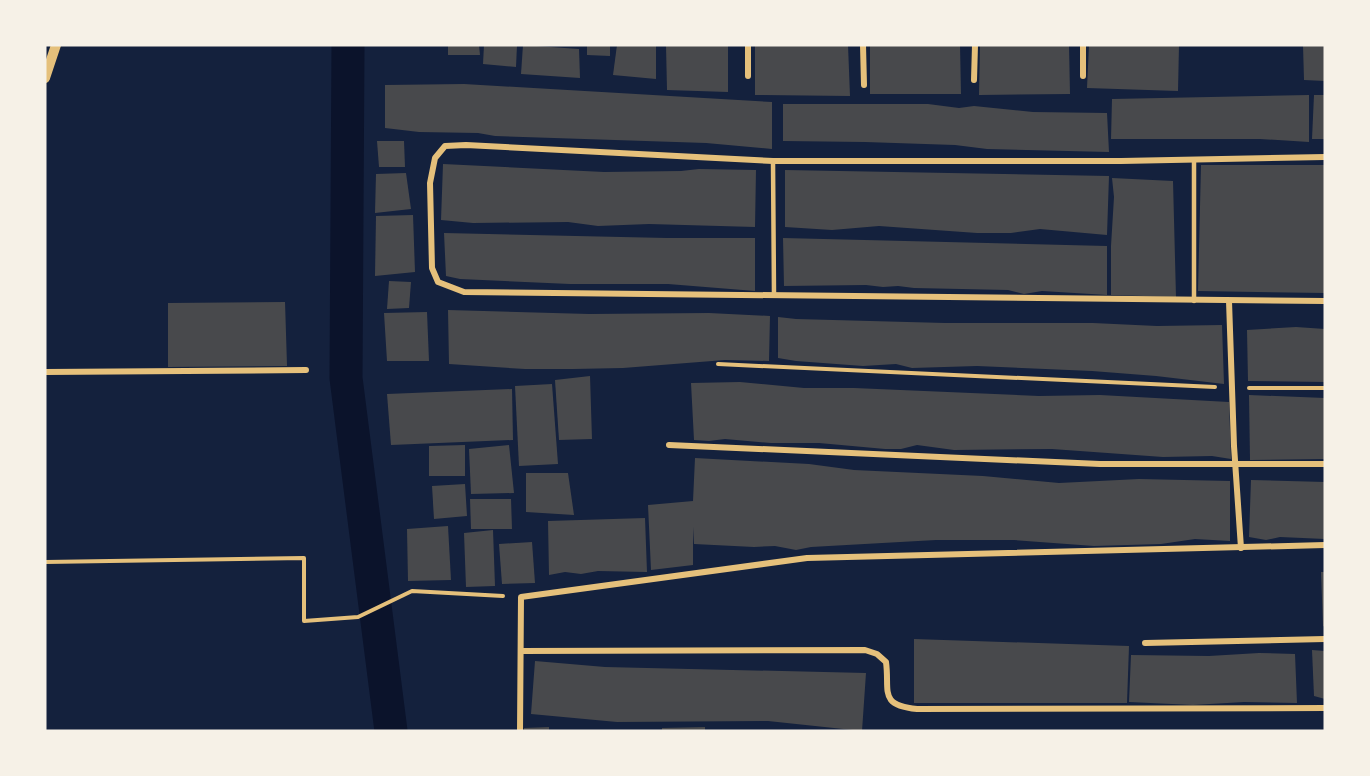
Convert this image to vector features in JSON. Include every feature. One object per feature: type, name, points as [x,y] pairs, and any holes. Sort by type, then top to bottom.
[{"type":"street","points":[[45,78],[56,45]]},
{"type":"street","points":[[748,45],[748,76]]},
{"type":"street","points":[[863,45],[864,86]]},
{"type":"street","points":[[975,45],[975,80]]},
{"type":"street","points":[[1083,45],[1083,76]]},
{"type":"street","points":[[1325,157],[1194,160],[773,161],[466,145],[445,146],[435,158],[430,183],[432,268],[438,282],[464,292],[1325,301]]},
{"type":"street","points":[[1229,301],[1235,464],[1241,548]]},
{"type":"street","points":[[45,372],[306,370]]},
{"type":"street","points":[[669,446],[1100,464],[1325,464]]},
{"type":"street","points":[[520,731],[521,597],[807,558],[1325,545]]},
{"type":"street","points":[[1145,643],[1325,639]]},
{"type":"street","points":[[522,651],[865,650],[877,654],[886,663],[887,693],[892,701],[906,708],[917,710],[1325,708]]},
{"type":"lane","points":[[1194,160],[1194,301]]},
{"type":"lane","points":[[773,161],[774,296]]},
{"type":"path","points":[[718,364],[1232,388],[1325,388]]},
{"type":"path","points":[[45,562],[304,558],[304,621],[357,616],[412,591],[521,597]]},
{"type":"building","points":[[448,45],[479,45],[480,55],[448,55]]},
{"type":"building","points":[[484,45],[517,45],[516,67],[483,64]]},
{"type":"building","points":[[523,45],[579,49],[580,78],[521,74]]},
{"type":"building","points":[[587,45],[610,45],[610,56],[587,55]]},
{"type":"building","points":[[617,45],[656,45],[656,79],[613,75]]},
{"type":"building","points":[[666,45],[728,45],[728,92],[667,90]]},
{"type":"building","points":[[755,45],[848,45],[850,96],[755,95]]},
{"type":"building","points":[[870,45],[960,45],[961,94],[870,94]]},
{"type":"building","points":[[980,45],[1069,45],[1070,94],[979,95]]},
{"type":"building","points":[[1089,45],[1179,45],[1178,91],[1087,88]]},
{"type":"building","points":[[1303,45],[1325,45],[1325,81],[1304,80]]},
{"type":"building","points":[[464,84],[772,102],[772,149],[706,143],[495,136],[385,128],[385,85]]},
{"type":"building","points":[[1309,95],[1309,142],[1260,139],[1111,139],[1112,99]]},
{"type":"building","points":[[1314,95],[1325,95],[1325,139],[1312,139]]},
{"type":"building","points":[[783,104],[928,104],[1033,112],[1107,113],[1109,152],[987,149],[955,145],[783,141]]},
{"type":"building","points":[[377,141],[404,141],[405,167],[379,167]]},
{"type":"building","points":[[443,164],[604,172],[756,170],[755,227],[649,224],[598,226],[568,222],[473,223],[441,220]]},
{"type":"building","points":[[1201,165],[1325,165],[1325,293],[1198,291]]},
{"type":"building","points":[[785,170],[1109,176],[1107,235],[1040,229],[1011,233],[977,233],[879,226],[832,230],[785,227]]},
{"type":"building","points":[[406,173],[411,209],[375,213],[376,174]]},
{"type":"building","points":[[1112,178],[1173,181],[1176,297],[1111,295],[1114,197]]},
{"type":"building","points":[[413,215],[415,272],[375,276],[376,216]]},
{"type":"building","points":[[444,233],[755,238],[755,291],[668,284],[570,284],[460,279],[446,276]]},
{"type":"building","points":[[783,238],[1107,246],[1107,295],[1042,291],[1024,294],[1008,290],[866,285],[784,286]]},
{"type":"building","points":[[389,281],[411,282],[409,308],[387,309]]},
{"type":"building","points":[[285,302],[287,366],[168,367],[168,303]]},
{"type":"building","points":[[448,310],[589,314],[709,313],[770,316],[769,361],[725,360],[623,368],[573,369],[525,369],[449,364]]},
{"type":"building","points":[[427,312],[429,361],[387,361],[384,313]]},
{"type":"building","points":[[778,317],[945,323],[1222,325],[1224,384],[1092,371],[977,366],[912,368],[896,364],[863,366],[796,361],[778,358]]},
{"type":"building","points":[[1296,327],[1325,329],[1325,382],[1248,381],[1247,330]]},
{"type":"building","points":[[590,376],[592,439],[559,440],[555,380]]},
{"type":"building","points":[[740,382],[804,388],[1039,396],[1100,395],[1229,402],[1231,459],[1212,456],[1163,457],[1052,449],[954,450],[917,445],[901,449],[885,449],[819,443],[694,440],[691,383]]},
{"type":"building","points":[[552,384],[558,464],[519,466],[515,386]]},
{"type":"building","points":[[512,389],[513,440],[391,445],[387,394]]},
{"type":"building","points":[[1249,395],[1325,398],[1325,459],[1250,460]]},
{"type":"building","points":[[465,445],[465,476],[429,476],[429,446]]},
{"type":"building","points":[[509,445],[514,493],[471,494],[469,449]]},
{"type":"building","points":[[695,458],[809,464],[854,470],[983,476],[1059,483],[1139,479],[1230,481],[1230,541],[1195,539],[1161,544],[1094,546],[1014,540],[936,540],[811,547],[796,550],[775,546],[694,544],[693,527],[693,565],[651,570],[648,505],[693,501]]},
{"type":"building","points":[[526,473],[568,473],[574,515],[526,512]]},
{"type":"building","points":[[1251,480],[1325,482],[1325,539],[1280,537],[1266,540],[1249,537]]},
{"type":"building","points":[[465,484],[467,516],[434,519],[432,486]]},
{"type":"building","points":[[470,499],[511,499],[512,529],[471,529]]},
{"type":"building","points":[[645,518],[647,572],[598,571],[581,574],[565,572],[549,575],[548,521]]},
{"type":"building","points":[[448,526],[451,580],[408,581],[407,529]]},
{"type":"building","points":[[493,530],[495,586],[466,587],[464,533]]},
{"type":"building","points":[[532,542],[535,583],[502,584],[499,544]]},
{"type":"building","points":[[1321,572],[1325,572],[1325,627],[1323,626]]},
{"type":"building","points":[[914,639],[1129,646],[1127,703],[914,703]]},
{"type":"building","points":[[1312,650],[1325,651],[1325,699],[1314,696]]},
{"type":"building","points":[[1259,653],[1295,654],[1297,703],[1244,702],[1193,705],[1129,702],[1131,655],[1209,656]]},
{"type":"building","points":[[535,661],[605,667],[866,673],[862,731],[768,721],[617,722],[531,714]]},
{"type":"building","points":[[549,727],[549,731],[524,731],[524,728]]},
{"type":"building","points":[[705,727],[705,731],[662,731],[662,728]]},
{"type":"waterway","points":[[348,45],[346,378],[391,731]]}]
